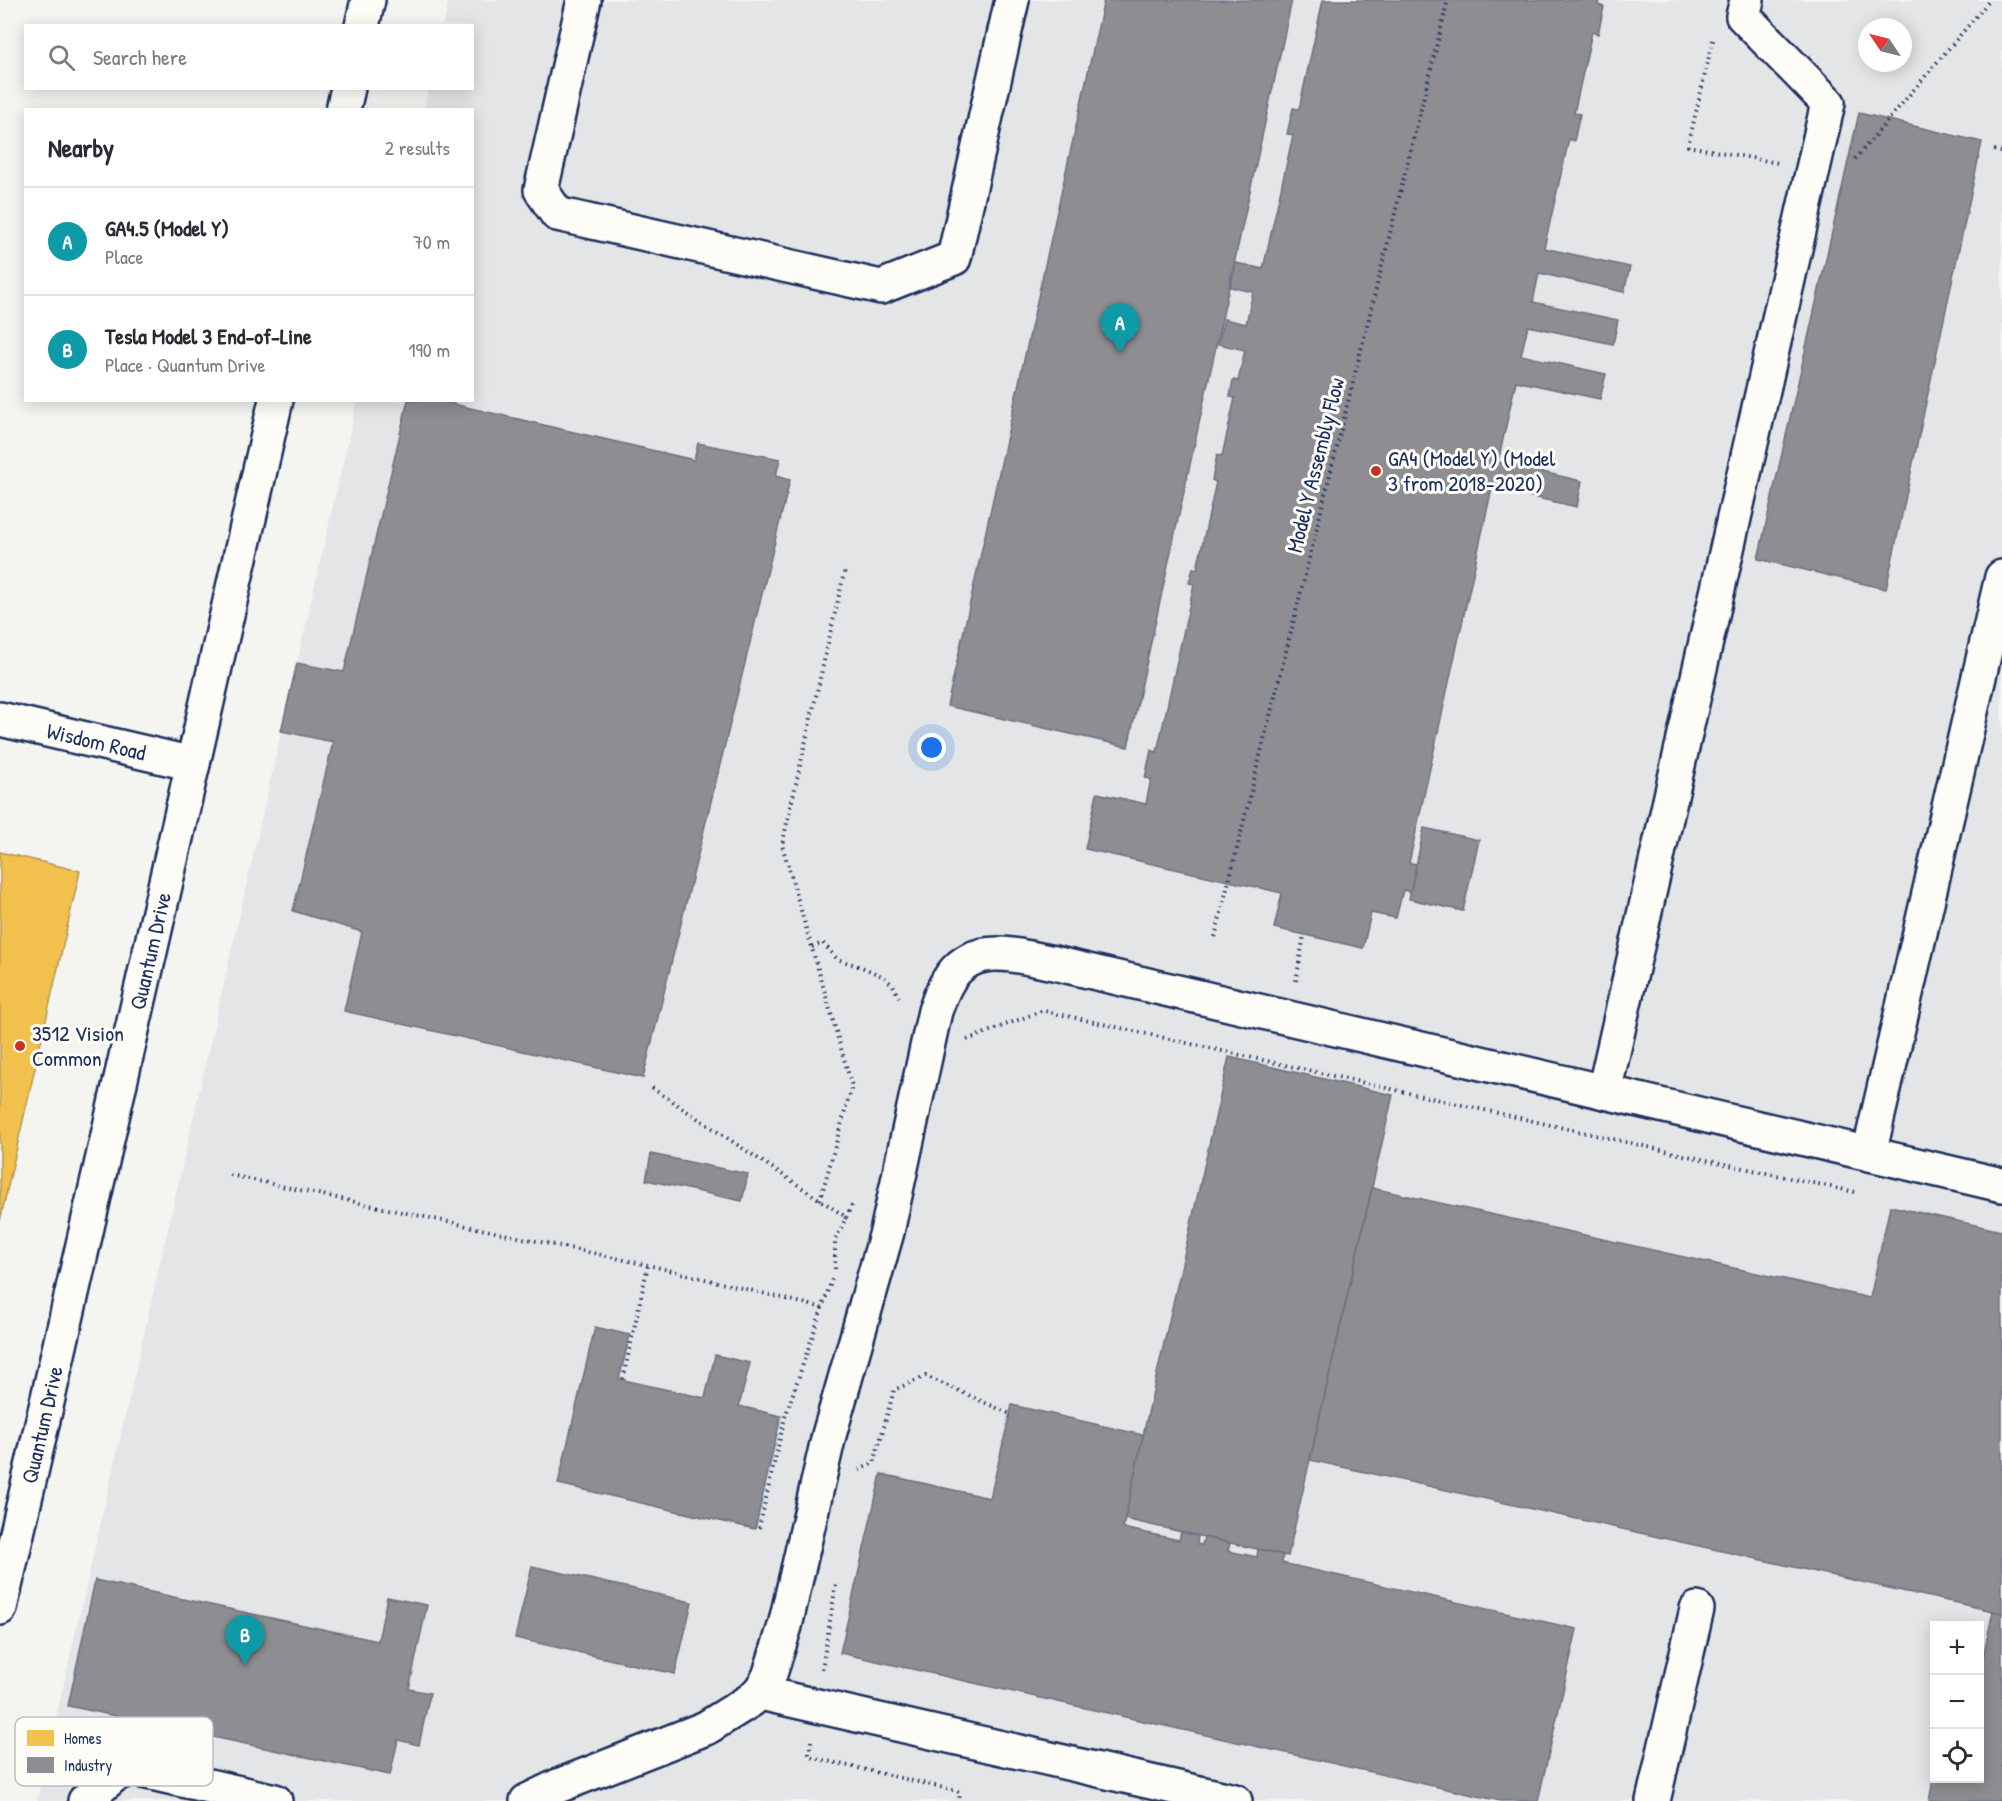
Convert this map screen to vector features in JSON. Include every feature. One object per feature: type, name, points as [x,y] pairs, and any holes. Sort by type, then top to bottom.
[{"type":"street","points":[[362,24],[368,0]]},
{"type":"street","points":[[584,0],[541,190],[557,214],[881,287],[954,258],[1012,0]]},
{"type":"street","points":[[1604,1092],[1828,103],[1743,16],[1747,0]]},
{"type":"street","points":[[343,108],[348,90]]},
{"type":"street","name":"Quantum Drive","points":[[0,1608],[276,402]]},
{"type":"street","points":[[1869,1154],[2002,577]]},
{"type":"street","name":"Wisdom Road","points":[[0,719],[193,764]]},
{"type":"street","points":[[527,1801],[558,1786],[706,1728],[750,1700],[761,1690],[769,1677],[785,1626],[823,1461],[887,1232],[935,1011],[948,980],[963,964],[979,956],[992,953],[1014,955],[1065,966],[2002,1185]]},
{"type":"street","points":[[1653,1801],[1697,1609]]},
{"type":"street","points":[[761,1690],[769,1695],[1235,1801]]},
{"type":"street","points":[[85,1801],[101,1786]]},
{"type":"street","points":[[208,1786],[274,1801]]},
{"type":"path","name":"Model Y Assembly Flow","points":[[1215,938],[1448,0]]},
{"type":"path","points":[[1994,150],[2002,152]]},
{"type":"path","points":[[820,1200],[852,1086],[782,844],[846,569]]},
{"type":"path","points":[[812,947],[823,944],[837,959],[884,977],[893,985],[901,1008]]},
{"type":"path","points":[[926,1056],[1045,1011],[1849,1192],[1867,1191]]},
{"type":"path","points":[[652,1088],[846,1217]]},
{"type":"path","points":[[230,1175],[648,1265],[823,1308]]},
{"type":"path","points":[[759,1528],[785,1417],[835,1268],[835,1241],[856,1197]]},
{"type":"path","points":[[623,1379],[648,1265]]},
{"type":"path","points":[[779,1445],[854,1473],[874,1463],[894,1390],[926,1376],[1010,1414]]},
{"type":"shaded area","points":[[449,0],[2002,0],[2002,1801],[37,1801],[40,1786],[213,1786],[213,1717],[56,1717],[357,402],[474,402],[474,108],[424,108],[428,90],[474,90],[474,24],[443,24]]},
{"type":"building: Homes","name":"3512 Vision Common","points":[[0,852],[80,871],[0,1221]]},
{"type":"building: Industry","points":[[1104,0],[1292,0],[1128,747],[947,706]]},
{"type":"building: Industry","name":"GA4 (Model Y) (Model 3 from 2018-2020)","points":[[1323,0],[1599,0],[1598,5],[1604,7],[1598,34],[1592,32],[1574,113],[1580,114],[1574,141],[1569,139],[1544,248],[1630,267],[1624,292],[1539,273],[1533,302],[1618,320],[1613,344],[1528,326],[1521,355],[1606,374],[1600,399],[1516,381],[1498,462],[1582,481],[1577,507],[1492,488],[1409,863],[1417,864],[1411,892],[1403,890],[1396,918],[1371,913],[1363,948],[1274,928],[1282,893],[1085,849],[1097,793],[1146,804],[1151,779],[1145,778],[1151,750],[1157,752],[1194,584],[1189,583],[1193,568],[1197,569],[1216,482],[1212,480],[1217,455],[1222,456],[1235,398],[1230,397],[1233,380],[1238,381],[1245,350],[1218,344],[1224,319],[1246,324],[1253,292],[1230,287],[1236,263],[1263,269],[1293,135],[1287,134],[1293,108],[1299,109]]},
{"type":"building: Industry","points":[[1859,113],[1982,142],[1886,589],[1758,559]]},
{"type":"building: Industry","points":[[408,402],[445,402],[694,460],[698,443],[780,459],[776,476],[790,480],[643,1078],[344,1011],[362,932],[293,911],[333,742],[281,731],[297,663],[344,672]]},
{"type":"building: Industry","points":[[1424,828],[1479,840],[1463,911],[1409,899]]},
{"type":"building: Industry","points":[[1229,1057],[1393,1095],[1288,1556],[1124,1519]]},
{"type":"building: Industry","points":[[651,1154],[748,1174],[742,1201],[646,1180]]},
{"type":"building: Industry","points":[[1372,1188],[1870,1298],[1890,1206],[2002,1231],[2002,1613],[1310,1460]]},
{"type":"building: Industry","points":[[595,1327],[630,1335],[619,1379],[705,1398],[715,1355],[750,1363],[739,1406],[781,1416],[755,1529],[558,1484]]},
{"type":"building: Industry","points":[[1012,1405],[1143,1435],[1123,1528],[1179,1540],[1181,1532],[1198,1536],[1197,1544],[1202,1545],[1204,1537],[1230,1543],[1228,1551],[1257,1557],[1258,1549],[1283,1555],[1282,1563],[1577,1629],[1538,1801],[1500,1801],[840,1653],[881,1474],[990,1498]]},
{"type":"building: Industry","points":[[532,1566],[692,1602],[675,1674],[515,1638]]},
{"type":"building: Industry","points":[[95,1580],[378,1641],[387,1597],[427,1605],[409,1689],[430,1693],[419,1745],[398,1740],[390,1775],[213,1737],[213,1717],[119,1717],[68,1706]]},
{"type":"building: Industry","points":[[1993,1611],[2002,1613],[2002,1801],[1929,1801],[1932,1783],[1984,1783],[1984,1653]]},
{"type":"place","name":"GA4.5 (Model Y)","points":[[1120,353]]},
{"type":"place","name":"GA4 (Model Y) (Model 3 from 2018-2020)","points":[[1376,471]]},
{"type":"place","name":"3512 Vision Common","points":[[20,1046]]},
{"type":"place","name":"Tesla Model 3 End-of-Line","points":[[245,1665]]}]
